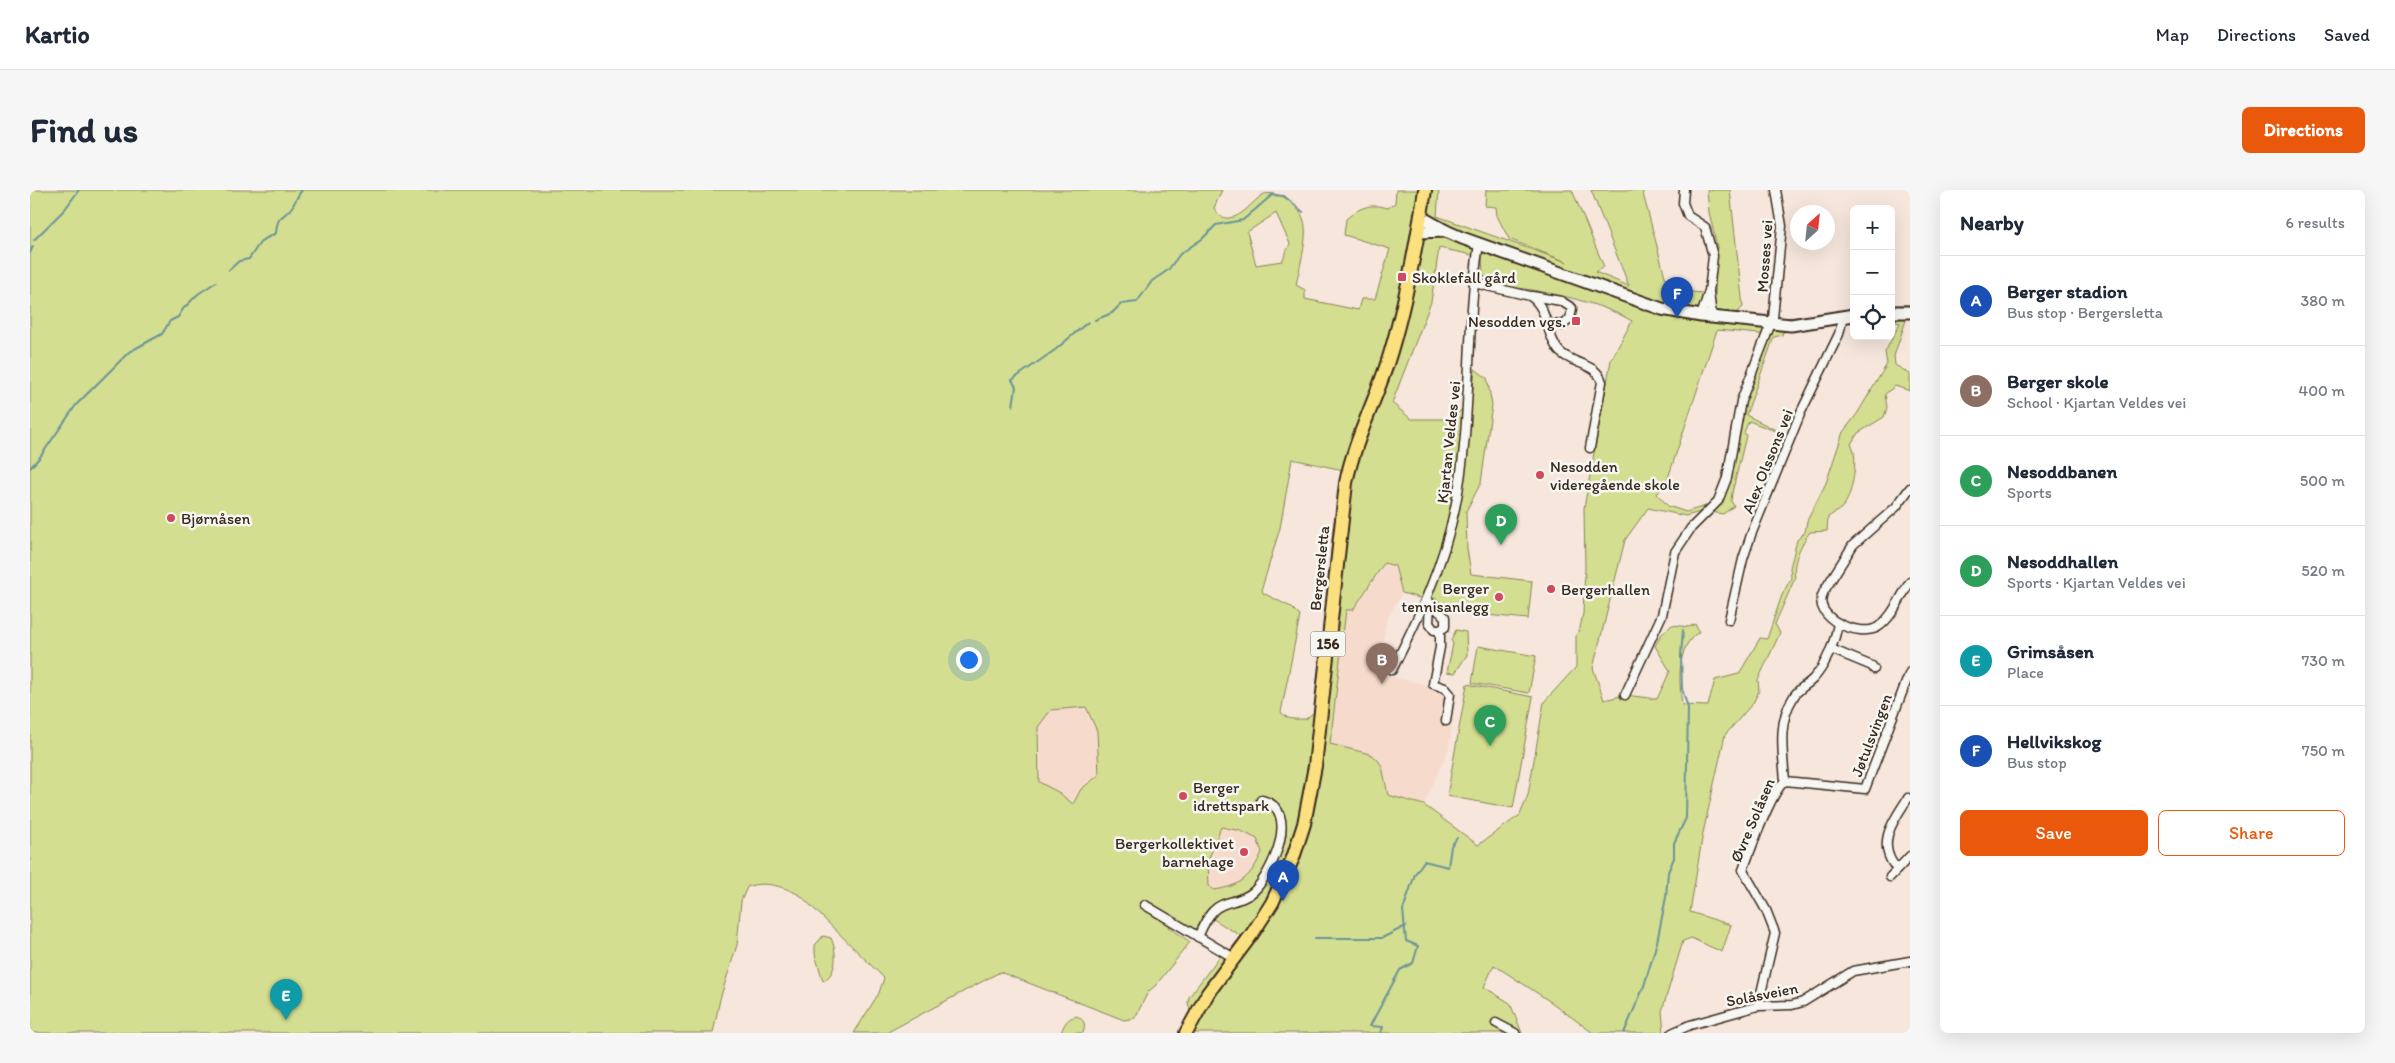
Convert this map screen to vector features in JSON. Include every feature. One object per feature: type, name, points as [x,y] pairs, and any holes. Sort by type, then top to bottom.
[{"type":"main road","name":"156","points":[[1419,224],[1425,190]]},
{"type":"main road","points":[[1419,224],[1446,231],[1644,304],[1706,316],[1771,324],[1801,324],[1848,316]]},
{"type":"main road","name":"Bergersletta","points":[[1186,1033],[1208,993],[1278,893],[1293,858],[1304,824],[1315,766],[1346,483],[1354,453],[1391,351],[1419,224]]},
{"type":"main road","points":[[1895,312],[1910,312]]},
{"type":"street","points":[[1684,190],[1683,203],[1688,216],[1705,227],[1713,256],[1706,316]]},
{"type":"street","name":"Mosses vei","points":[[1625,696],[1662,615],[1675,552],[1687,532],[1715,504],[1723,491],[1741,401],[1771,324],[1781,242],[1780,210],[1776,190]]},
{"type":"street","name":"Kjartan Veldes vei","points":[[1392,670],[1429,601],[1442,560],[1457,498],[1468,393],[1470,322],[1479,244]]},
{"type":"street","points":[[1474,283],[1530,296],[1562,301],[1572,308],[1570,319],[1563,325],[1550,324],[1545,319]]},
{"type":"street","points":[[1530,296],[1536,300],[1545,319],[1549,336],[1559,351],[1597,372],[1602,379],[1601,394],[1590,448]]},
{"type":"street","name":"Alex Olssons vei","points":[[1729,620],[1732,601],[1749,541],[1802,412],[1848,316]]},
{"type":"street","points":[[1910,488],[1896,507],[1853,545],[1821,596],[1822,607],[1828,617],[1838,623],[1865,630],[1878,627],[1887,617],[1910,582]]},
{"type":"street","points":[[1429,601],[1445,617],[1444,627],[1440,630],[1440,647],[1433,684],[1445,688],[1450,694],[1446,721]]},
{"type":"street","name":"Kjartan Veldes vei","points":[[1429,601],[1429,623],[1434,630],[1440,630]]},
{"type":"street","name":"Øvre Solåsen","points":[[1758,1006],[1775,933],[1766,910],[1743,870],[1774,799],[1785,781],[1782,735],[1787,709],[1796,693],[1815,677],[1831,649],[1838,623]]},
{"type":"street","points":[[1831,649],[1872,666],[1874,669]]},
{"type":"street","name":"Jøtulsvingen","points":[[1785,781],[1865,789],[1910,672]]},
{"type":"street","points":[[1896,869],[1887,855],[1886,839],[1895,819],[1908,798]]},
{"type":"street","points":[[1198,937],[1215,908],[1248,896],[1261,882],[1272,862],[1282,831],[1275,808],[1261,800]]},
{"type":"street","points":[[1890,877],[1910,856]]},
{"type":"street","points":[[1145,905],[1234,958]]},
{"type":"street","name":"Solåsveien","points":[[1672,1033],[1690,1025],[1758,1006],[1792,1005],[1803,1002],[1853,971],[1910,961]]},
{"type":"street","points":[[1496,1023],[1515,1033]]},
{"type":"shaded area","points":[[1384,563],[1395,565],[1402,593],[1387,619],[1383,641],[1382,675],[1457,691],[1449,748],[1424,805],[1388,795],[1382,766],[1330,745],[1346,610],[1353,610]]},
{"type":"shaded area","points":[[1086,707],[1097,731],[1099,776],[1090,780],[1081,789],[1073,804],[1058,792],[1039,782],[1038,727],[1051,710]]},
{"type":"shaded area","points":[[1221,827],[1241,831],[1257,839],[1262,852],[1253,872],[1232,887],[1214,890],[1209,886],[1208,861]]},
{"type":"green space","points":[[30,190],[1222,190],[1214,208],[1224,218],[1239,215],[1264,194],[1271,194],[1278,195],[1291,202],[1304,220],[1305,240],[1296,285],[1305,290],[1305,299],[1358,310],[1361,299],[1375,299],[1390,249],[1344,235],[1346,219],[1366,207],[1388,208],[1395,203],[1396,190],[1439,190],[1437,216],[1567,262],[1509,239],[1497,216],[1496,207],[1485,206],[1486,190],[1572,190],[1604,267],[1595,272],[1629,286],[1591,190],[1642,190],[1671,299],[1679,291],[1715,294],[1717,247],[1709,212],[1707,190],[1730,190],[1743,307],[1737,313],[1782,318],[1815,316],[1850,309],[1850,322],[1783,332],[1782,335],[1774,337],[1746,415],[1788,436],[1749,421],[1744,432],[1746,436],[1732,493],[1731,501],[1734,506],[1723,514],[1704,511],[1686,516],[1648,508],[1625,540],[1593,668],[1604,700],[1625,695],[1657,699],[1670,671],[1655,646],[1661,635],[1672,625],[1689,627],[1695,624],[1699,632],[1686,646],[1681,665],[1682,705],[1708,706],[1715,680],[1739,674],[1760,638],[1767,639],[1782,595],[1791,578],[1790,568],[1797,540],[1805,532],[1807,521],[1826,483],[1843,432],[1857,414],[1887,364],[1885,352],[1891,340],[1895,340],[1895,333],[1900,323],[1895,322],[1895,305],[1910,305],[1910,317],[1907,317],[1894,356],[1895,365],[1910,374],[1910,391],[1895,386],[1885,394],[1887,408],[1884,417],[1858,433],[1851,444],[1855,456],[1855,464],[1849,497],[1843,506],[1828,517],[1827,531],[1810,532],[1803,542],[1796,560],[1795,578],[1775,624],[1780,633],[1758,680],[1759,691],[1753,703],[1725,735],[1703,833],[1690,912],[1731,925],[1722,952],[1691,938],[1683,941],[1662,1011],[1664,1033],[1593,1033],[1551,1002],[1494,965],[1484,987],[1510,1003],[1522,1033],[1183,1033],[1190,1010],[1189,997],[1220,956],[1231,949],[1241,936],[1205,914],[1193,932],[1175,920],[1169,927],[1190,942],[1156,985],[1148,992],[1135,1018],[1124,1020],[1000,972],[886,1033],[854,1033],[879,993],[884,978],[801,896],[782,887],[761,884],[747,887],[741,901],[737,945],[720,999],[713,1033],[30,1033]],"holes":[[[1276,213],[1290,244],[1282,261],[1256,265],[1247,232]],[[1439,248],[1482,257],[1483,275],[1496,283],[1586,302],[1632,321],[1611,360],[1584,508],[1585,568],[1583,614],[1576,636],[1576,667],[1544,702],[1528,795],[1520,815],[1478,845],[1424,805],[1388,795],[1382,766],[1370,754],[1330,744],[1346,610],[1353,610],[1384,563],[1395,566],[1402,593],[1423,599],[1434,598],[1454,612],[1528,619],[1532,581],[1471,574],[1467,549],[1466,511],[1481,483],[1492,405],[1487,378],[1475,369],[1471,408],[1463,408],[1452,419],[1411,419],[1392,403],[1431,302]],[[1717,330],[1769,335],[1744,399],[1726,489],[1709,505],[1686,512],[1668,506],[1657,494],[1667,481]],[[1292,459],[1343,470],[1333,528],[1320,677],[1315,711],[1306,719],[1289,718],[1281,712],[1300,616],[1291,607],[1263,593],[1262,588],[1280,528]],[[1086,707],[1097,731],[1099,775],[1081,789],[1073,804],[1058,792],[1039,782],[1038,727],[1051,710]],[[1221,827],[1241,831],[1257,839],[1262,852],[1254,868],[1244,879],[1231,886],[1214,890],[1209,886],[1208,861]]]},
{"type":"green space","points":[[1456,630],[1466,632],[1467,655],[1455,673],[1447,672],[1453,644],[1451,640]]},
{"type":"green space","points":[[1478,646],[1536,656],[1529,693],[1472,683]]},
{"type":"green space","points":[[1467,684],[1533,697],[1513,808],[1447,796]]},
{"type":"green space","points":[[823,936],[831,938],[835,961],[831,973],[823,981],[815,954],[815,945]]},
{"type":"green space","points":[[1077,1016],[1084,1023],[1083,1033],[1061,1033],[1066,1022]]},
{"type":"waterway","points":[[34,240],[65,209],[79,190]]},
{"type":"waterway","points":[[229,270],[239,261],[249,259],[261,241],[276,233],[278,222],[289,211],[302,190]]},
{"type":"waterway","points":[[1095,320],[1112,313],[1121,304],[1137,302],[1152,281],[1168,270],[1180,254],[1202,239],[1216,225],[1243,220],[1272,195],[1284,196],[1303,212]]},
{"type":"waterway","points":[[30,253],[33,246]]},
{"type":"waterway","points":[[30,468],[40,457],[76,405],[129,352],[162,334],[170,321],[178,317],[198,294],[216,282]]},
{"type":"waterway","points":[[1013,406],[1016,387],[1012,380],[1055,350],[1088,322]]},
{"type":"waterway","points":[[1624,1033],[1644,986],[1657,942],[1666,897],[1668,872],[1674,858],[1674,843],[1686,818],[1688,708],[1682,689],[1681,655],[1683,630]]},
{"type":"waterway","points":[[1381,1033],[1383,1027],[1370,1026],[1400,970],[1413,963],[1418,946],[1406,941],[1403,910],[1415,874],[1424,861],[1448,867],[1451,846],[1457,838]]},
{"type":"waterway","points":[[1315,938],[1382,938],[1406,926]]},
{"type":"place","name":"Skoklefall gård","points":[[1402,277]]},
{"type":"place","name":"Hellvikskog","points":[[1677,318]]},
{"type":"place","name":"Nesodden vgs.","points":[[1576,321]]},
{"type":"place","name":"Nesodden videregående skole","points":[[1540,475]]},
{"type":"place","name":"Bjørnåsen","points":[[171,518]]},
{"type":"place","name":"Nesoddhallen","points":[[1501,545]]},
{"type":"place","name":"Bergerhallen","points":[[1551,589]]},
{"type":"place","name":"Berger tennisanlegg","points":[[1499,597]]},
{"type":"place","name":"Berger skole","points":[[1382,684]]},
{"type":"place","name":"Nesoddbanen","points":[[1490,746]]},
{"type":"place","name":"Berger idrettspark","points":[[1183,796]]},
{"type":"place","name":"Bergerkollektivet barnehage","points":[[1244,852]]},
{"type":"place","name":"Berger stadion","points":[[1283,901]]},
{"type":"place","name":"Grimsåsen","points":[[286,1020]]}]
